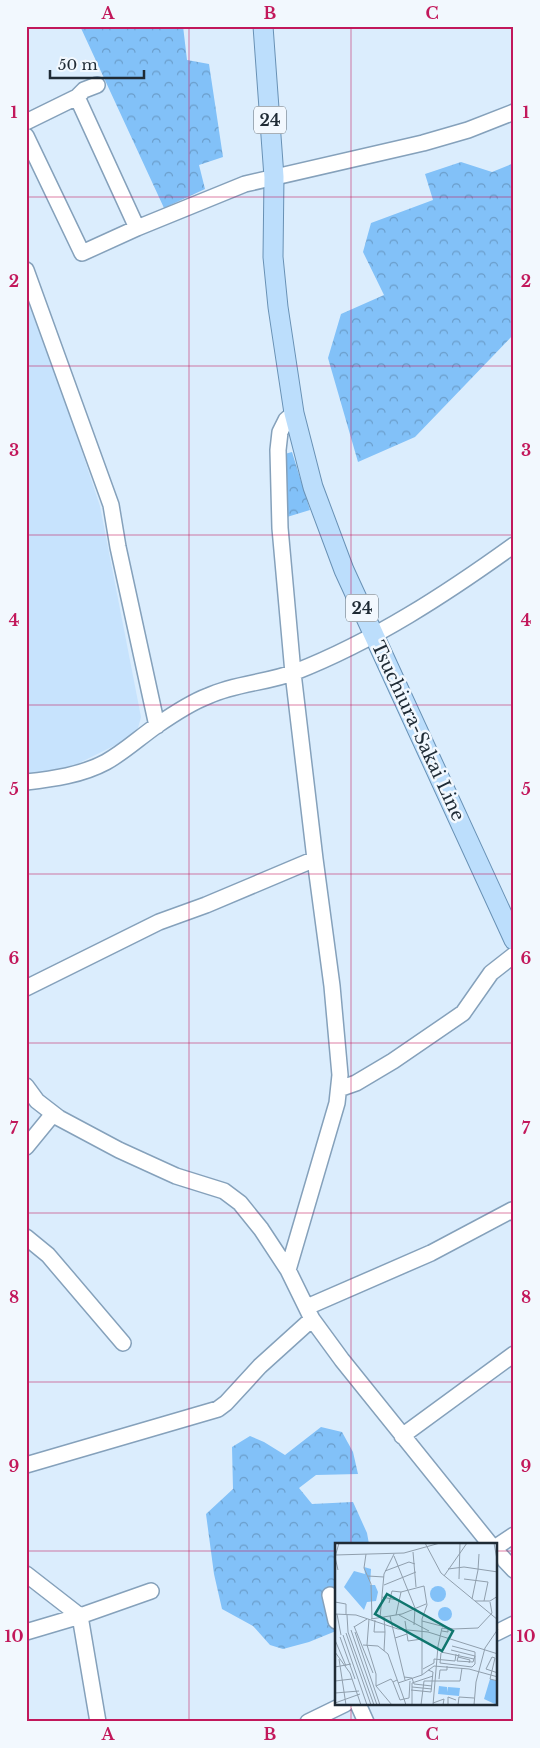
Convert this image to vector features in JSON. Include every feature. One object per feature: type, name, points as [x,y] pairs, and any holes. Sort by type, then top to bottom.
[{"type":"main road","name":"24","points":[[254,26],[266,64]]},
{"type":"main road","name":"24","points":[[263,26],[274,177]]},
{"type":"main road","name":"Tsuchiura-Sakai Line","points":[[274,177],[273,257],[278,307],[294,413],[313,487],[344,570],[514,940]]},
{"type":"street","points":[[26,122],[77,97],[84,90],[97,85]]},
{"type":"street","points":[[77,97],[137,228]]},
{"type":"street","points":[[26,136],[82,252],[245,184],[423,144],[514,112]]},
{"type":"street","points":[[26,270],[111,505],[118,547],[156,726]]},
{"type":"street","points":[[288,1270],[337,1103],[340,1075],[332,986],[314,859],[292,673],[280,528],[278,450],[280,432],[286,420],[294,413]]},
{"type":"street","points":[[26,782],[54,779],[106,762],[156,726],[207,696],[234,686],[292,673],[330,657],[374,634],[456,586],[514,545]]},
{"type":"street","points":[[26,988],[159,922],[206,905],[314,859]]},
{"type":"street","points":[[339,1089],[356,1083],[386,1065],[464,1013],[491,973],[514,955]]},
{"type":"street","points":[[26,1086],[37,1101],[53,1114],[119,1150],[176,1176],[224,1192],[240,1203],[261,1229],[288,1270],[310,1313],[342,1360],[489,1543]]},
{"type":"street","points":[[26,1147],[53,1114]]},
{"type":"street","points":[[26,1465],[218,1409],[226,1403],[310,1313],[431,1253],[512,1210],[514,1213]]},
{"type":"street","points":[[26,1237],[48,1255],[122,1343]]},
{"type":"street","points":[[402,1436],[514,1354]]},
{"type":"street","points":[[498,1546],[514,1535]]},
{"type":"street","points":[[498,1553],[514,1570]]},
{"type":"street","points":[[26,1574],[80,1616],[98,1722]]},
{"type":"street","points":[[26,1632],[80,1616],[151,1591]]},
{"type":"street","points":[[330,1595],[335,1617]]},
{"type":"street","points":[[498,1632],[514,1624]]},
{"type":"street","points":[[308,1722],[341,1706]]},
{"type":"street","points":[[359,1706],[366,1722]]},
{"type":"shaded area","points":[[26,283],[100,506],[141,717],[138,728],[130,738],[75,765],[32,774],[26,774]]},
{"type":"green space","points":[[80,26],[183,26],[187,60],[209,64],[223,157],[199,165],[205,189],[164,208]]},
{"type":"green space","points":[[461,162],[492,172],[514,163],[514,334],[415,437],[358,462],[328,358],[341,314],[384,295],[363,252],[371,223],[433,200],[425,174]]},
{"type":"green space","points":[[292,452],[310,510],[287,517],[281,455]]},
{"type":"green space","points":[[321,1427],[342,1432],[353,1452],[358,1474],[316,1475],[299,1488],[312,1504],[353,1502],[367,1533],[369,1543],[335,1543],[335,1631],[309,1642],[283,1649],[270,1645],[253,1626],[222,1609],[214,1574],[206,1514],[233,1489],[232,1447],[250,1436],[285,1455]]}]
